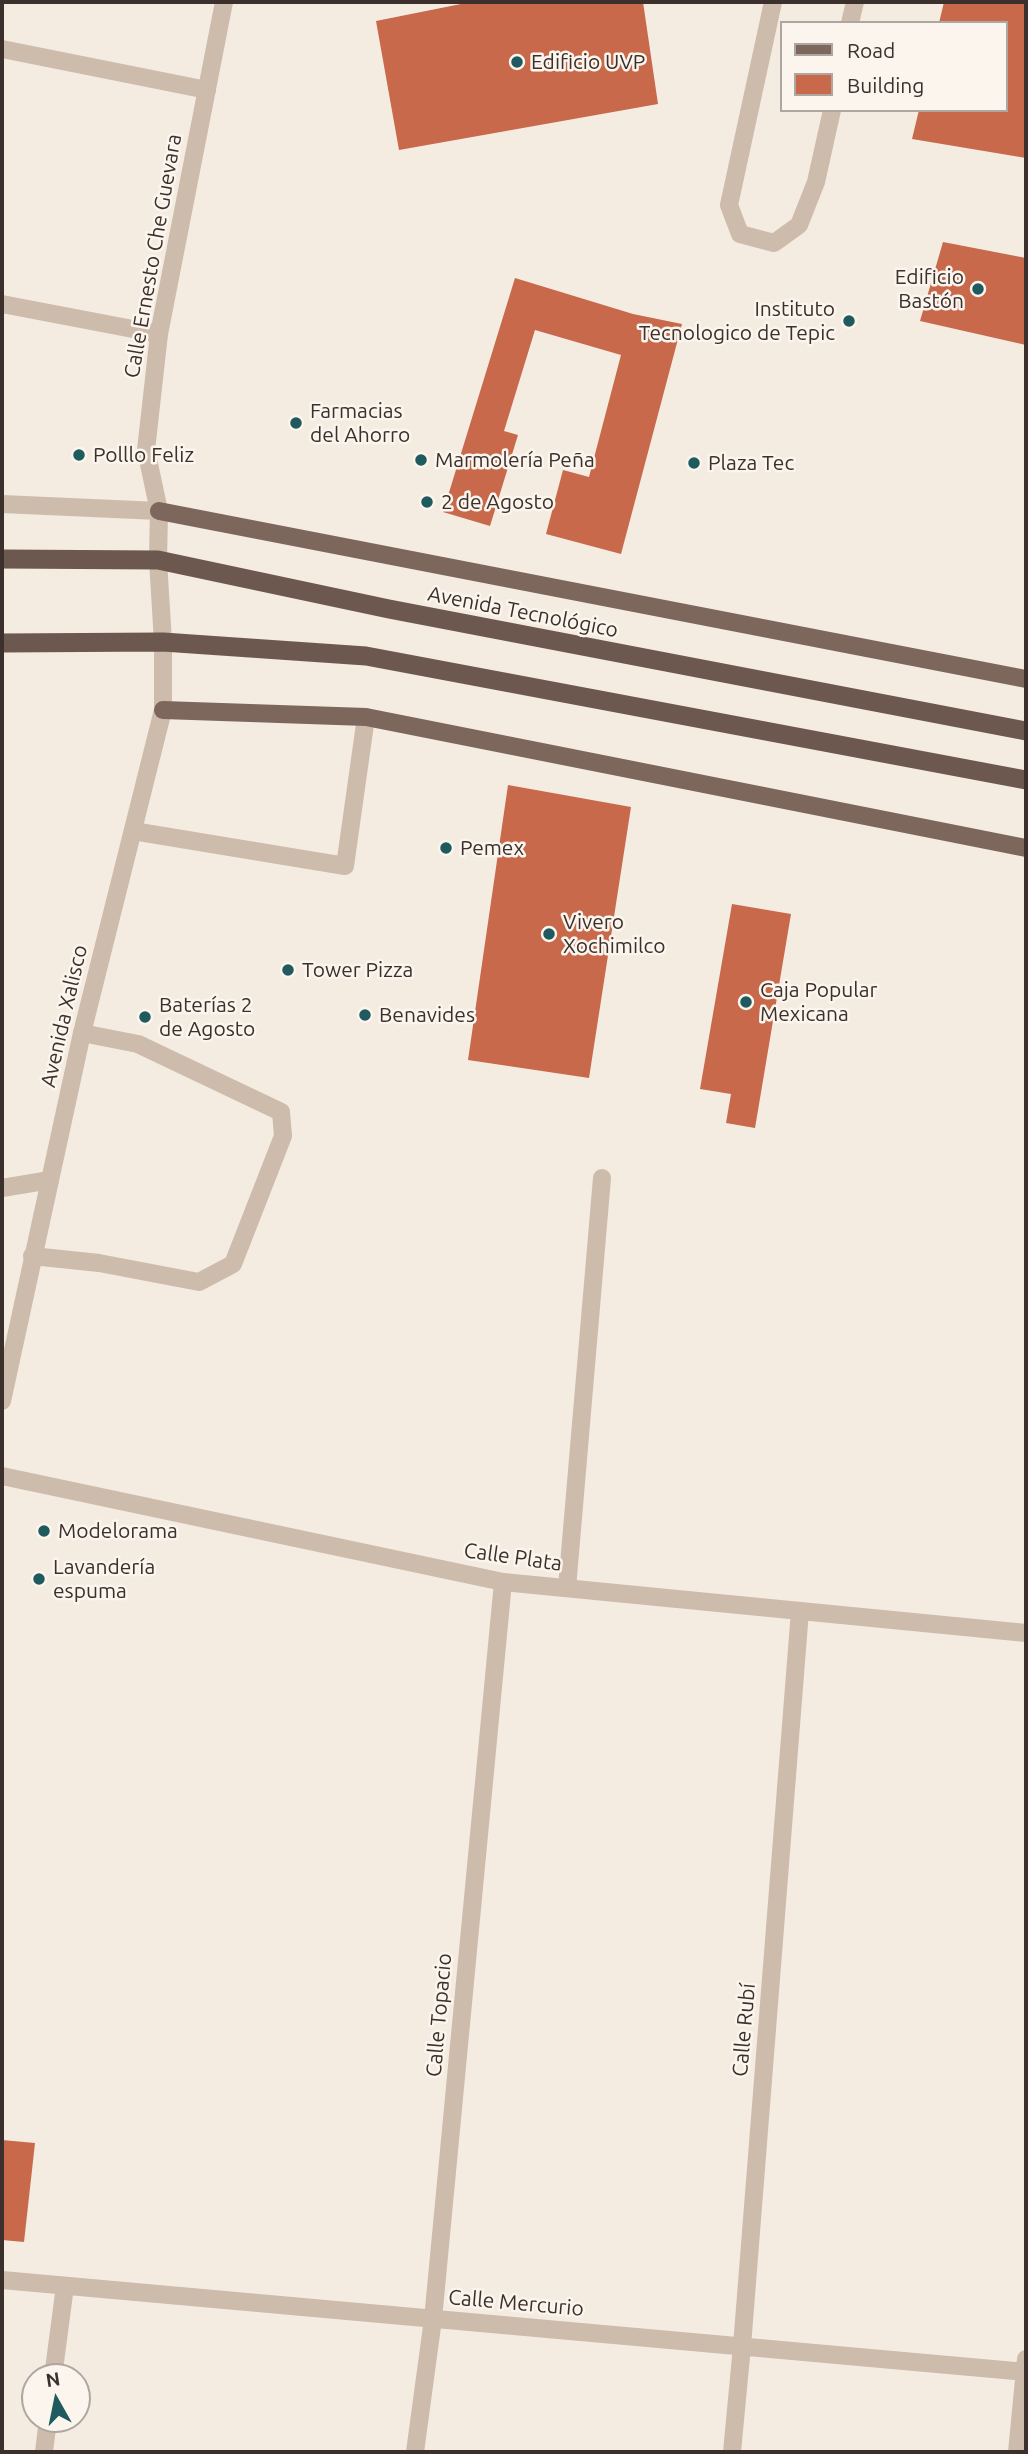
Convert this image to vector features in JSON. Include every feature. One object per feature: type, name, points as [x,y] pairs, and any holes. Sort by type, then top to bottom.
[{"type":"highway","name":"Avenida Tecnológico","points":[[6,559],[158,560],[389,609],[1026,731]]},
{"type":"highway","points":[[2,643],[163,642],[366,656],[1026,780]]},
{"type":"main road","name":"Avenida Tecnológico","points":[[159,511],[1026,678]]},
{"type":"main road","points":[[163,710],[366,717],[1026,848]]},
{"type":"street","name":"Calle Ernesto Che Guevara","points":[[163,642],[158,560],[159,511],[146,450],[159,334],[224,2]]},
{"type":"street","points":[[772,2],[729,205],[740,234],[774,243],[799,225],[816,182],[832,112]]},
{"type":"street","points":[[850,21],[855,2]]},
{"type":"street","points":[[2,48],[207,90]]},
{"type":"street","points":[[2,304],[159,334]]},
{"type":"street","points":[[2,504],[159,511]]},
{"type":"street","name":"Avenida Xalisco","points":[[2,1401],[82,1033],[163,710],[163,642]]},
{"type":"street","points":[[133,831],[345,866],[366,717]]},
{"type":"street","points":[[32,1256],[99,1263],[199,1282],[233,1264],[283,1136],[281,1112],[138,1044],[82,1033]]},
{"type":"street","points":[[567,1588],[602,1178]]},
{"type":"street","points":[[2,1188],[50,1180]]},
{"type":"street","name":"Calle Plata","points":[[2,1476],[503,1582],[1026,1633]]},
{"type":"street","name":"Calle Topacio","points":[[415,2452],[433,2319],[503,1582]]},
{"type":"street","name":"Calle Rubí","points":[[732,2452],[800,1611]]},
{"type":"street","name":"Calle Mercurio","points":[[2,2280],[742,2346],[1026,2368]]},
{"type":"street","points":[[55,2363],[65,2286]]},
{"type":"street","points":[[1017,2452],[1026,2368]]},
{"type":"street","points":[[44,2452],[46,2433]]},
{"type":"building","name":"Edificio UVP","points":[[471,2],[643,2],[658,104],[399,150],[376,21]]},
{"type":"building","points":[[944,2],[1026,2],[1026,158],[912,139],[919,112],[1007,112],[1007,21],[939,21]]},
{"type":"building","name":"Edificio Bastón","points":[[943,242],[1026,258],[1026,345],[920,321]]},
{"type":"building","points":[[515,278],[633,314],[682,324],[621,554],[546,534],[563,470],[589,477],[621,355],[535,330],[504,431],[518,435],[490,526],[443,512]]},
{"type":"building","name":"Vivero Xochimilco","points":[[508,785],[631,807],[589,1078],[468,1060]]},
{"type":"building","name":"Caja Popular Mexicana","points":[[732,904],[791,914],[755,1128],[726,1123],[731,1094],[700,1089]]},
{"type":"building","points":[[2,2140],[35,2143],[24,2242],[2,2240]]},
{"type":"place","name":"Edificio UVP","points":[[517,62]]},
{"type":"place","name":"Edificio Bastón","points":[[978,289]]},
{"type":"place","name":"Instituto Tecnologico de Tepic","points":[[849,321]]},
{"type":"place","name":"Farmacias del Ahorro","points":[[296,423]]},
{"type":"place","name":"Polllo Feliz","points":[[79,455]]},
{"type":"place","name":"Marmolería Peña","points":[[421,460]]},
{"type":"place","name":"Plaza Tec","points":[[694,463]]},
{"type":"place","name":"2 de Agosto","points":[[427,502]]},
{"type":"place","name":"Pemex","points":[[446,848]]},
{"type":"place","name":"Vivero Xochimilco","points":[[549,934]]},
{"type":"place","name":"Tower Pizza","points":[[288,970]]},
{"type":"place","name":"Caja Popular Mexicana","points":[[746,1002]]},
{"type":"place","name":"Benavides","points":[[365,1015]]},
{"type":"place","name":"Baterías 2 de Agosto","points":[[145,1017]]},
{"type":"place","name":"Modelorama","points":[[44,1531]]},
{"type":"place","name":"Lavandería espuma","points":[[39,1579]]}]
